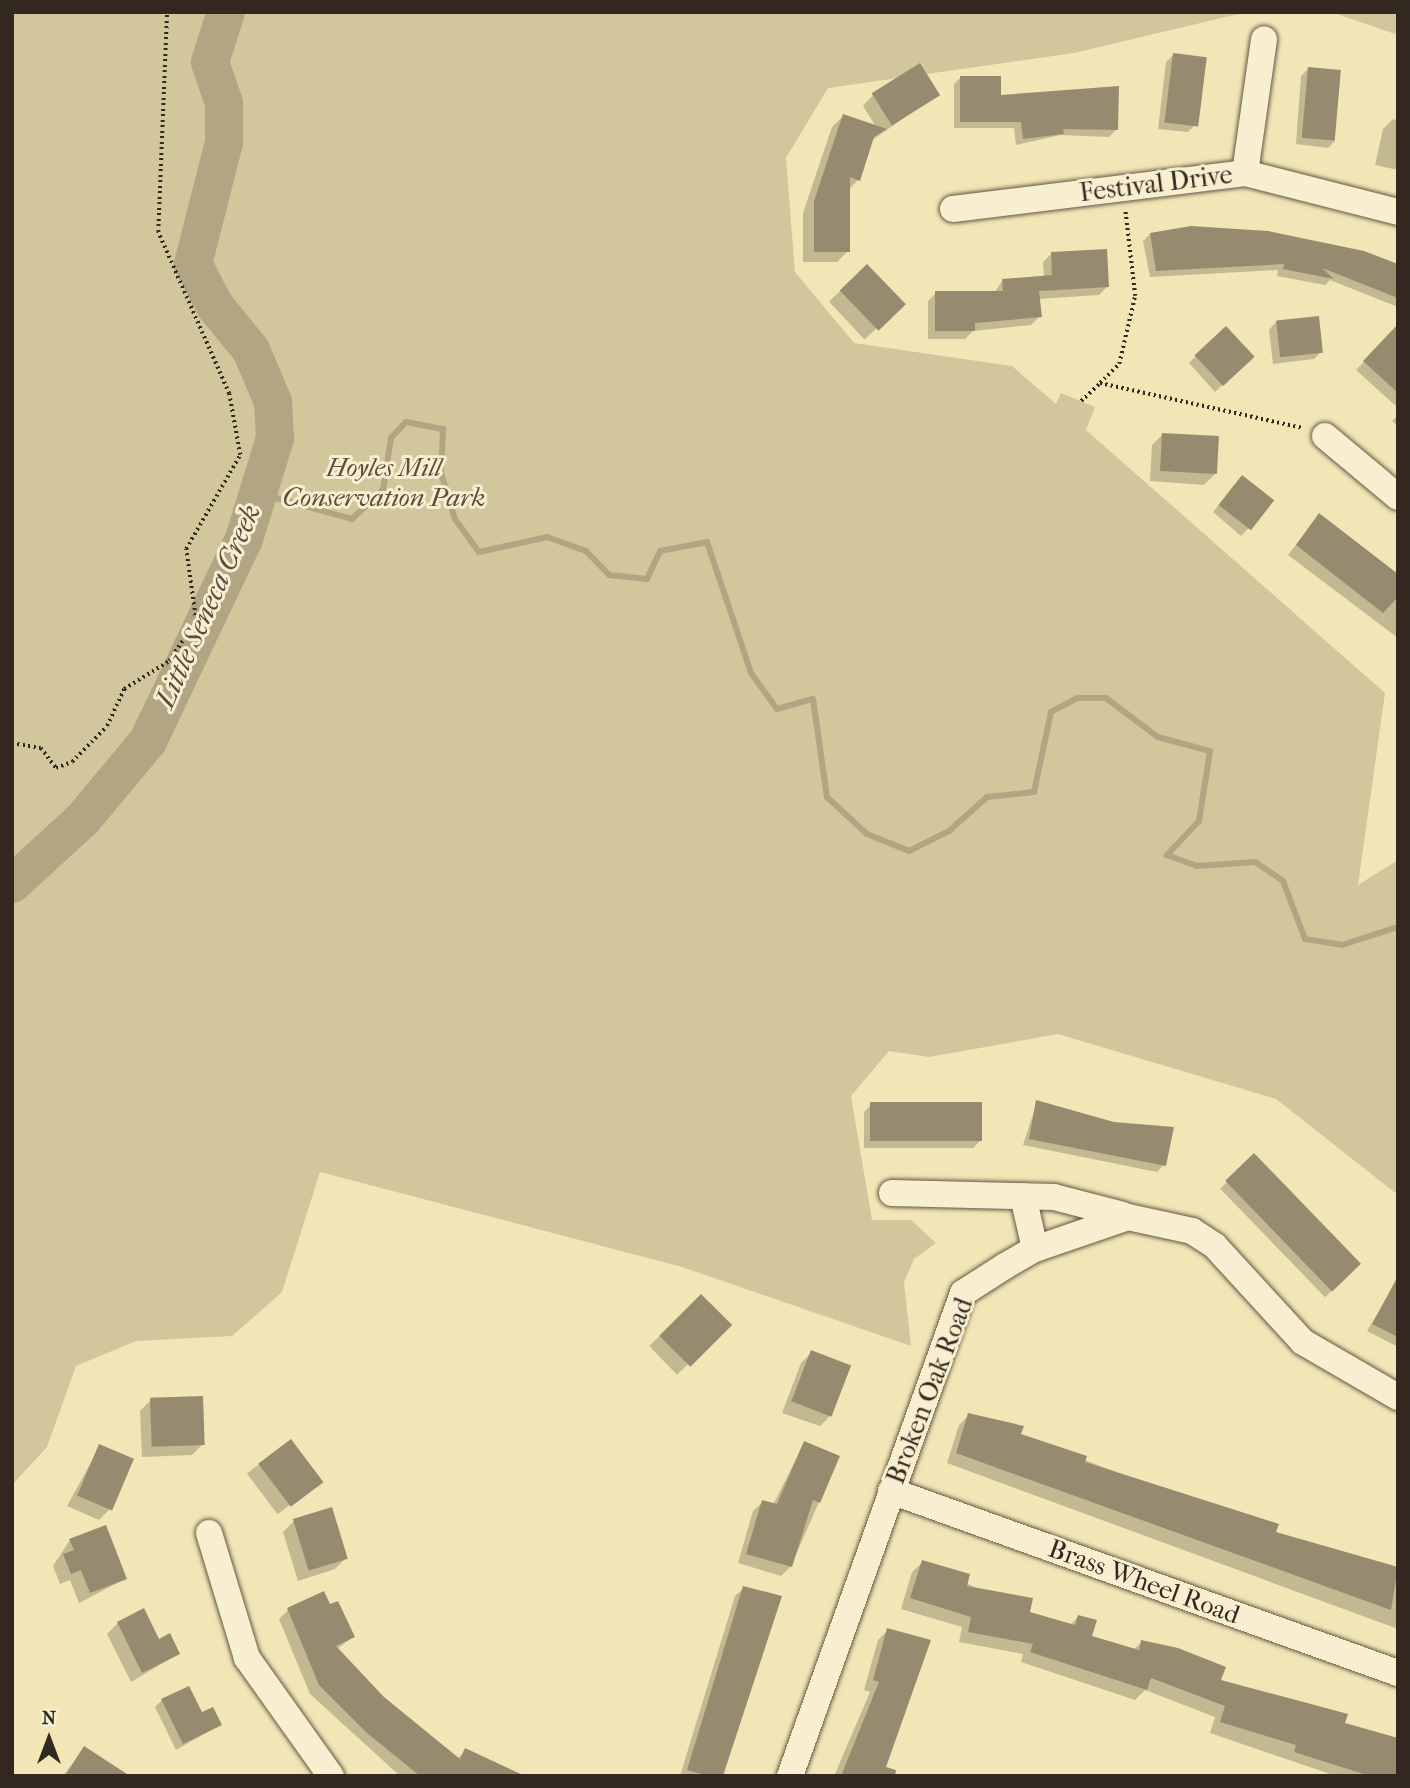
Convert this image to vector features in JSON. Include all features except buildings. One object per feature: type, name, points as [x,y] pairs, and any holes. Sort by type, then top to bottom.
[{"type":"street","points":[[1245,173],[1264,39]]},
{"type":"street","name":"Festival Drive","points":[[953,209],[1245,173],[1398,212]]},
{"type":"street","points":[[1325,436],[1398,497]]},
{"type":"street","points":[[892,1193],[1054,1197],[1192,1231],[1215,1246],[1303,1342],[1398,1397]]},
{"type":"street","points":[[1023,1196],[1035,1249]]},
{"type":"street","name":"Broken Oak Road","points":[[790,1776],[963,1293],[1035,1249],[1128,1217]]},
{"type":"street","name":"Brass Wheel Road","points":[[891,1491],[1398,1674]]},
{"type":"street","points":[[209,1533],[247,1658],[331,1776]]},
{"type":"path","points":[[12,743],[41,748],[56,768],[72,762],[107,726],[124,689],[169,662],[196,621],[186,550],[240,455],[229,394],[158,232],[167,12]]},
{"type":"path","points":[[1081,401],[1119,364],[1135,296],[1121,189]]},
{"type":"path","points":[[1100,383],[1271,417],[1325,436]]},
{"type":"green space","name":"Hoyles Mill Conservation Park","points":[[12,12],[1247,12],[1074,53],[828,88],[786,158],[795,272],[854,343],[1012,366],[1056,404],[1061,393],[1095,407],[1086,430],[1385,693],[1358,885],[1398,860],[1398,1195],[1276,1099],[1058,1034],[929,1057],[889,1051],[851,1096],[872,1220],[911,1220],[936,1243],[914,1259],[904,1282],[911,1346],[682,1267],[320,1172],[282,1292],[232,1336],[136,1341],[76,1366],[47,1447],[12,1485]]},
{"type":"green space","points":[[1331,12],[1398,12],[1398,35]]},
{"type":"waterway","name":"Little Seneca Creek","points":[[12,884],[83,819],[148,741],[244,539],[275,438],[273,402],[251,350],[215,306],[193,264],[224,142],[224,103],[210,62],[226,12]]},
{"type":"waterway","points":[[258,493],[352,519],[383,490],[391,438],[406,422],[443,429],[441,473],[455,519],[479,552],[547,537],[586,551],[609,575],[647,579],[660,551],[707,542],[751,673],[777,709],[813,699],[827,797],[867,834],[909,851],[949,831],[987,797],[1034,792],[1051,712],[1077,698],[1106,698],[1158,737],[1210,751],[1199,821],[1167,855],[1197,866],[1255,862],[1283,881],[1305,939],[1342,945],[1398,927]]}]
